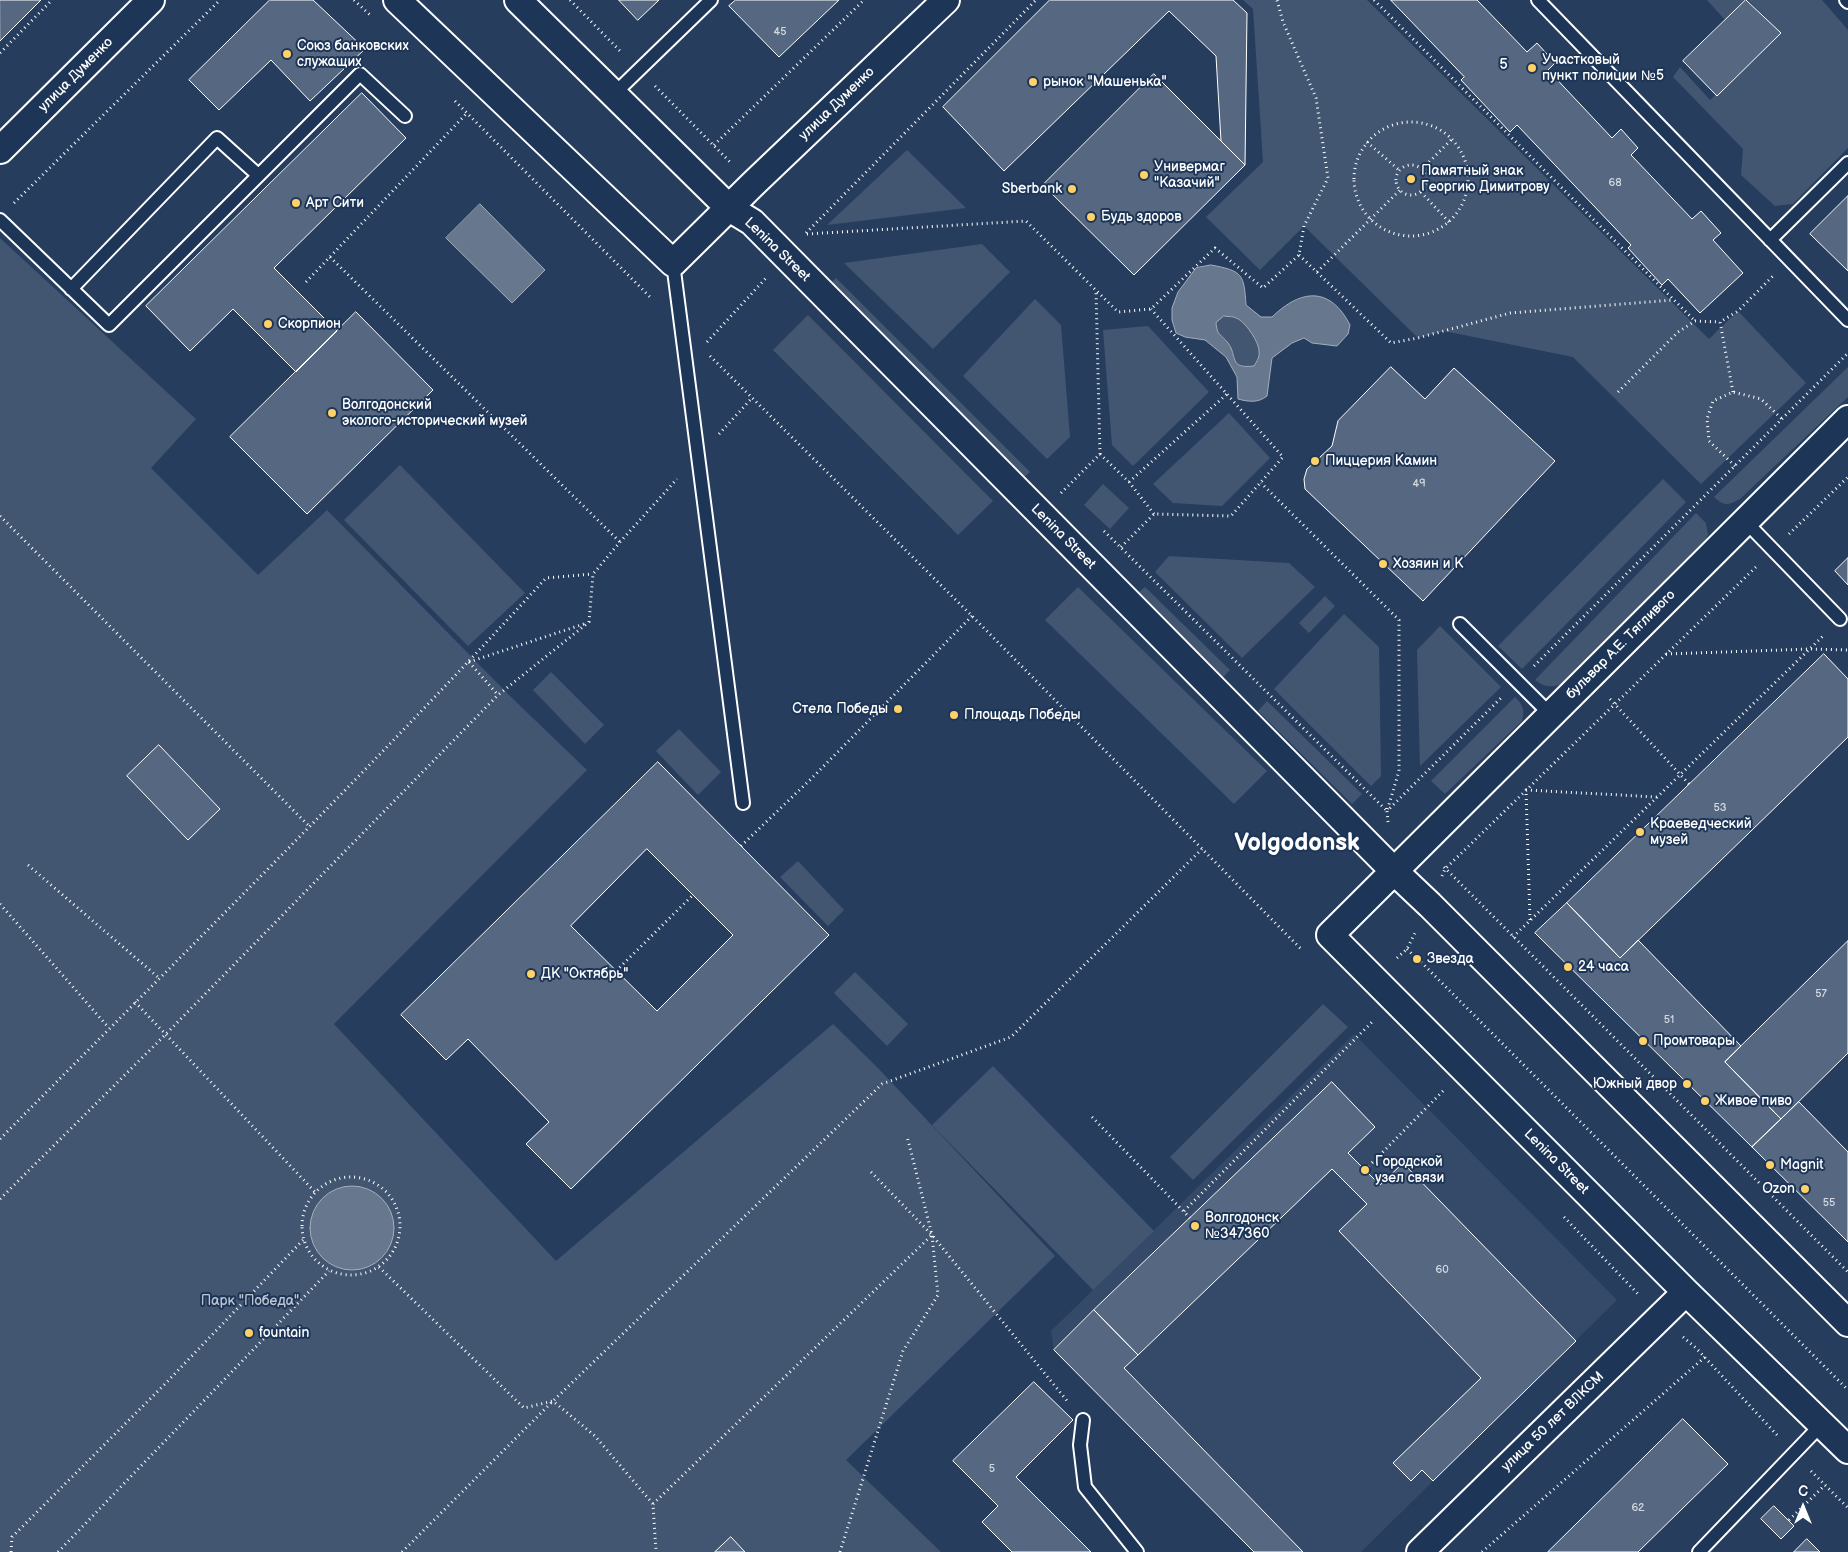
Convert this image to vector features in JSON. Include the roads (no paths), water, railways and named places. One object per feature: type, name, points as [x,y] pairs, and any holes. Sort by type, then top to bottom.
[{"type":"street","name":"улица Думенко","points":[[0,150],[152,0]]},
{"type":"street","points":[[397,0],[673,263],[729,208]]},
{"type":"street","name":"Lenina Street","points":[[518,0],[729,208],[752,222],[1394,870],[1848,1323]]},
{"type":"street","name":"улица Думенко","points":[[729,208],[946,0]]},
{"type":"street","name":"бульвар А.Е. Тягливого","points":[[1394,870],[1848,419]]},
{"type":"street","name":"Lenina Street","points":[[1394,870],[1330,934],[1686,1292],[1848,1450]]},
{"type":"street","name":"улица 50 лет ВЛКСМ","points":[[1420,1552],[1686,1292]]},
{"type":"lane","points":[[614,94],[711,0]]},
{"type":"lane","points":[[1538,0],[1848,320]]},
{"type":"lane","points":[[0,220],[109,324],[360,74],[405,116]]},
{"type":"lane","points":[[71,289],[217,138],[258,175]]},
{"type":"lane","points":[[1770,240],[1848,163]]},
{"type":"lane","points":[[673,263],[743,803]]},
{"type":"lane","points":[[1745,521],[1840,619]]},
{"type":"lane","points":[[1460,624],[1551,714]]},
{"type":"lane","points":[[1083,1420],[1080,1445],[1084,1487],[1137,1552]]},
{"type":"lane","points":[[1701,1551],[1822,1424]]},
{"type":"place","name":"Союз банковских служащих","points":[[287,54]]},
{"type":"place","name":"Участковый пункт полиции №5","points":[[1532,68]]},
{"type":"place","name":"рынок \"Машенька\"","points":[[1033,82]]},
{"type":"place","name":"Универмаг \"Казачий\"","points":[[1144,175]]},
{"type":"place","name":"Памятный знак Георгию Димитрову","points":[[1411,179]]},
{"type":"place","name":"Sberbank","points":[[1072,189]]},
{"type":"place","name":"Арт Сити","points":[[296,203]]},
{"type":"place","name":"Будь здоров","points":[[1091,217]]},
{"type":"place","name":"Скорпион","points":[[268,324]]},
{"type":"place","name":"Волгодонский эколого-исторический музей","points":[[332,413]]},
{"type":"place","name":"Пиццерия Камин","points":[[1315,461]]},
{"type":"place","name":"Хозяин и К","points":[[1383,564]]},
{"type":"place","name":"Стела Победы","points":[[898,709]]},
{"type":"place","name":"Площадь Победы","points":[[954,715]]},
{"type":"place","name":"Краеведческий музей","points":[[1640,832]]},
{"type":"place","name":"Звезда","points":[[1417,959]]},
{"type":"place","name":"24 часа","points":[[1568,967]]},
{"type":"place","name":"ДК \"Октябрь\"","points":[[531,974]]},
{"type":"place","name":"Промтовары","points":[[1643,1041]]},
{"type":"place","name":"Южный двор","points":[[1687,1084]]},
{"type":"place","name":"Живое пиво","points":[[1705,1101]]},
{"type":"place","name":"Magnit","points":[[1770,1165]]},
{"type":"place","name":"Городской узел связи","points":[[1365,1170]]},
{"type":"place","name":"Ozon","points":[[1805,1189]]},
{"type":"place","name":"Волгодонск №347360","points":[[1195,1226]]},
{"type":"place","name":"fountain","points":[[249,1333]]},
{"type":"district","name":"5","points":[[1504,65]]},
{"type":"district","name":"Volgodonsk","points":[[1297,844]]},
{"type":"park label","name":"Парк \"Победа\"","points":[[250,1301]]}]
